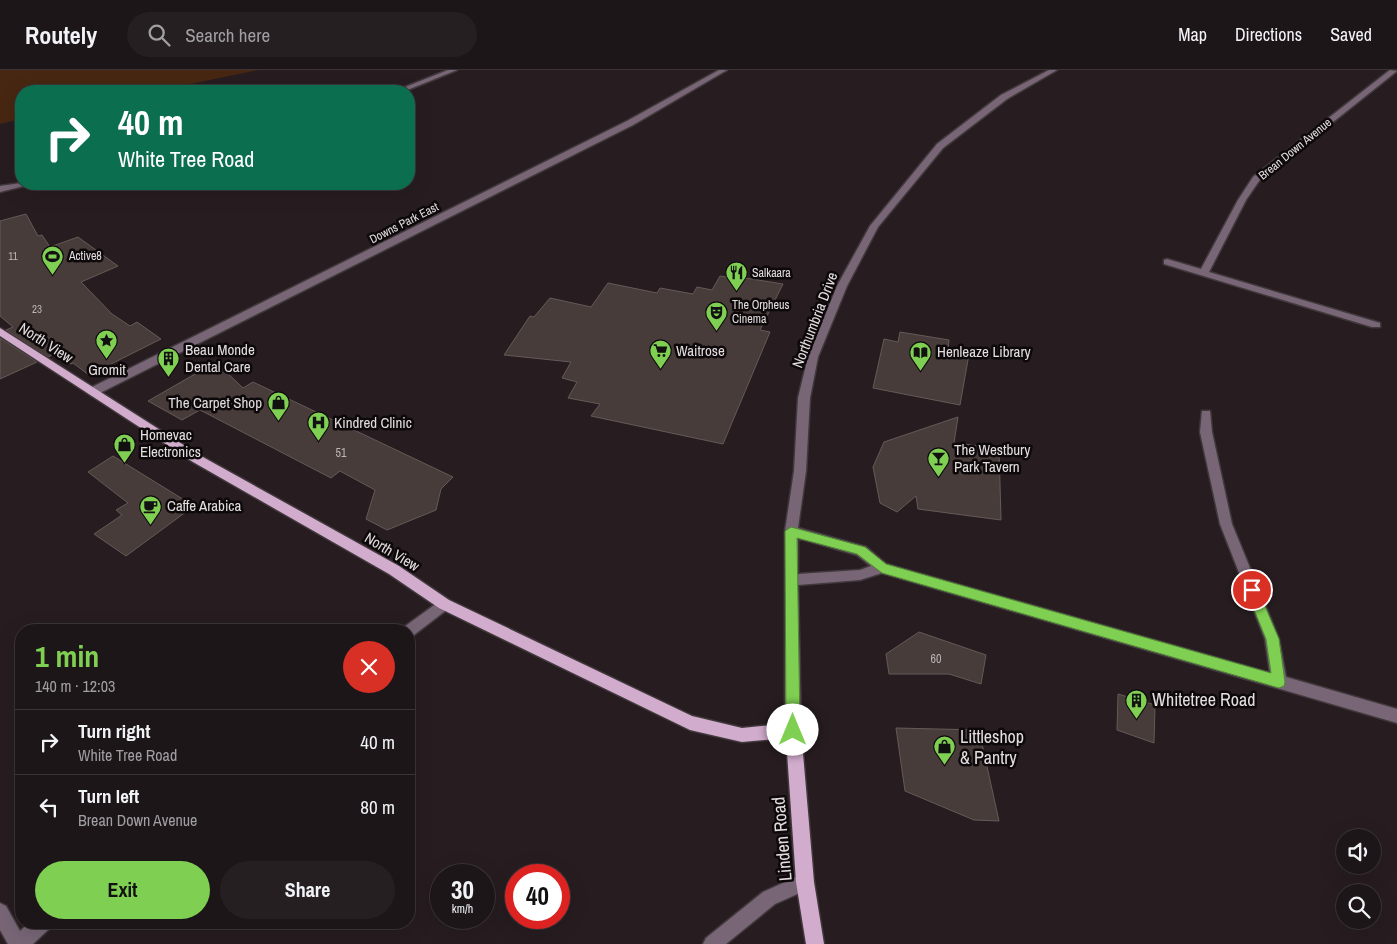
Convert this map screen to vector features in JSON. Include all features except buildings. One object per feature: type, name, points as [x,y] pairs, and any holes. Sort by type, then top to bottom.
[{"type":"main road","name":"North View","points":[[0,332],[197,459],[394,570],[444,604],[690,723],[742,735],[793,730]]},
{"type":"main road","name":"Linden Road","points":[[793,730],[805,882],[815,944]]},
{"type":"street","points":[[415,85],[454,70]]},
{"type":"street","name":"Downs Park East","points":[[92,392],[621,127],[724,70]]},
{"type":"street","name":"Northumbria Drive","points":[[793,730],[791,531],[800,471],[804,398],[813,357],[842,286],[874,226],[940,146],[1010,93],[1054,70]]},
{"type":"street","name":"Brean Down Avenue","points":[[1204,273],[1242,200],[1256,179],[1394,70]]},
{"type":"street","points":[[0,189],[15,186]]},
{"type":"street","points":[[1167,262],[1376,325]]},
{"type":"street","points":[[1206,414],[1206,432],[1226,524],[1272,639],[1279,682]]},
{"type":"street","points":[[791,531],[861,551],[882,568],[1397,716]]},
{"type":"street","points":[[792,580],[860,574],[882,568]]},
{"type":"street","points":[[415,626],[444,604]]},
{"type":"street","points":[[712,944],[769,898],[805,882]]},
{"type":"street","points":[[0,912],[18,944],[36,929]]},
{"type":"shaded area","points":[[0,70],[259,70],[185,85],[15,85],[15,120],[0,124]]},
{"type":"place","name":"Active8","points":[[53,275]]},
{"type":"place","name":"Salkaara","points":[[736,292]]},
{"type":"place","name":"The Orpheus Cinema","points":[[716,331]]},
{"type":"place","name":"Gromit","points":[[107,360]]},
{"type":"place","name":"Waitrose","points":[[660,370]]},
{"type":"place","name":"Henleaze Library","points":[[921,371]]},
{"type":"place","name":"Beau Monde Dental Care","points":[[169,378]]},
{"type":"place","name":"The Carpet Shop","points":[[278,422]]},
{"type":"place","name":"Kindred Clinic","points":[[318,442]]},
{"type":"place","name":"Homevac Electronics","points":[[124,463]]},
{"type":"place","name":"The Westbury Park Tavern","points":[[938,478]]},
{"type":"place","name":"Caffe Arabica","points":[[151,525]]},
{"type":"place","name":"Whitetree Road","points":[[1136,719]]},
{"type":"place","name":"Littleshop & Pantry","points":[[944,766]]},
{"type":"route","points":[[793,730],[791,531],[861,551],[882,568],[1279,682],[1272,639],[1252,590]]}]
